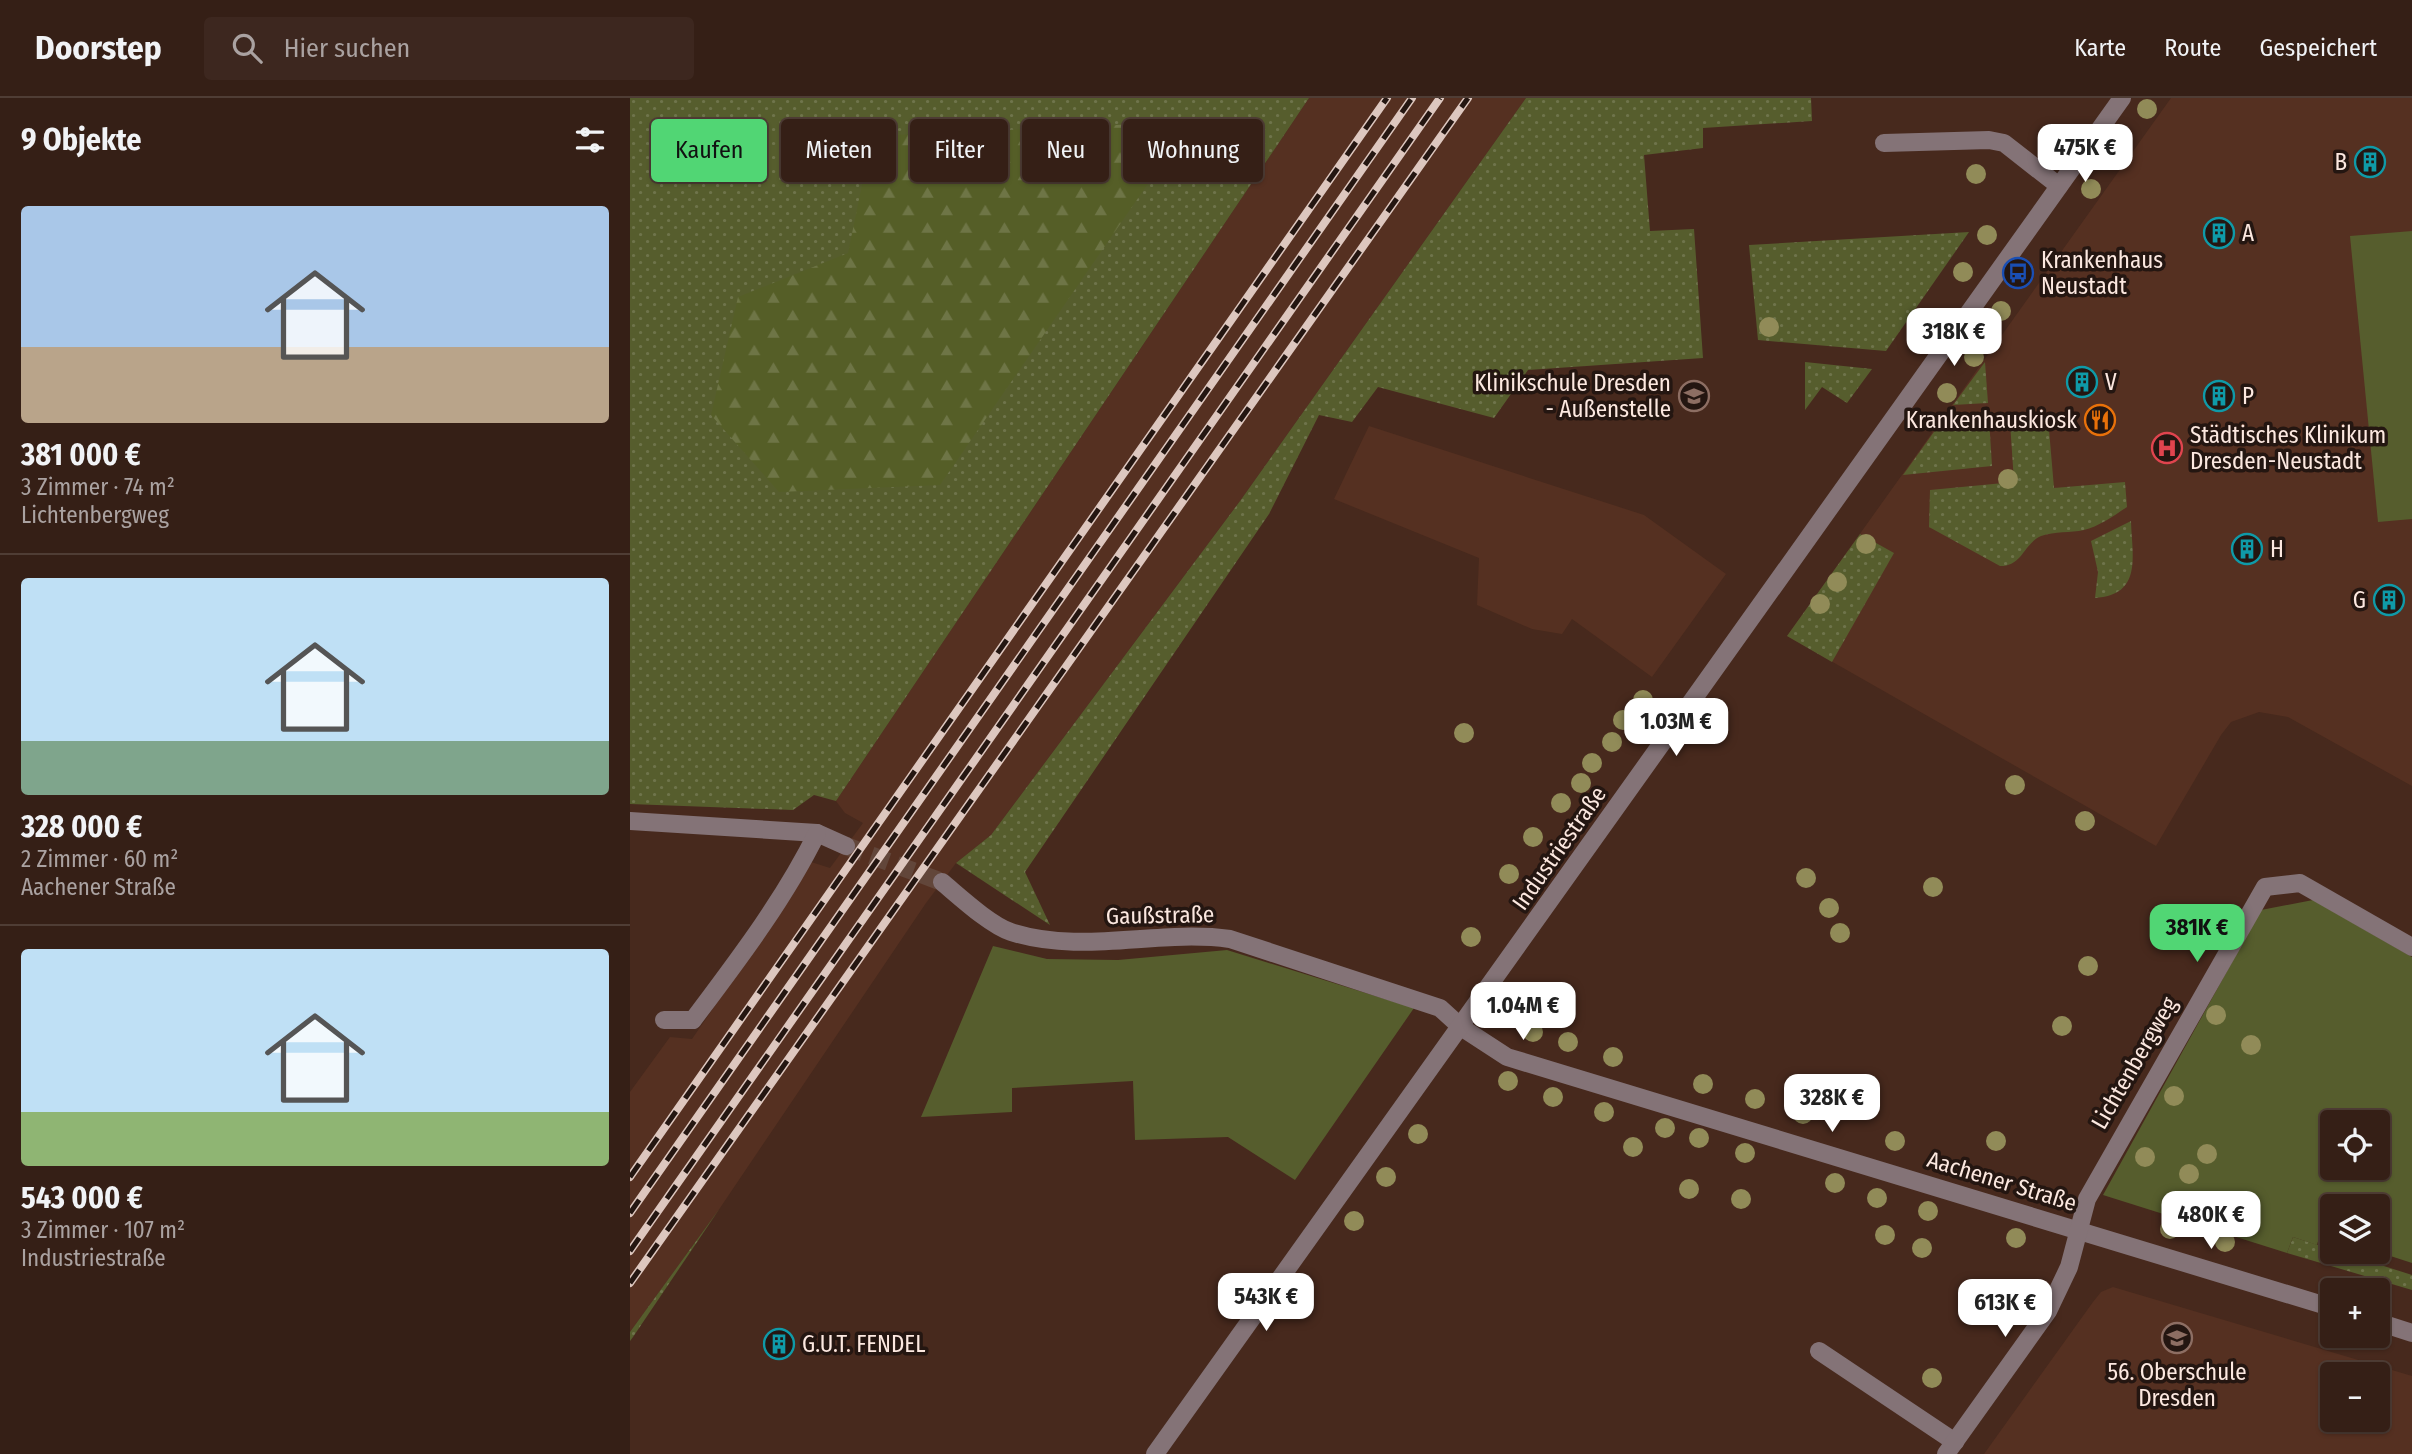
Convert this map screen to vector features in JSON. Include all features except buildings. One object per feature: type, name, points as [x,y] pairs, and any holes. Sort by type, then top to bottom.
[{"type":"street","name":"Industriestraße","points":[[1155,1454],[2122,98]]},
{"type":"street","points":[[1884,143],[1989,140],[2004,143],[2059,186]]},
{"type":"street","points":[[630,821],[817,832],[846,846]]},
{"type":"street","points":[[664,1020],[693,1020],[752,940],[804,859],[817,832]]},
{"type":"street","name":"Gaußstraße","points":[[942,882],[1009,931],[1068,943],[1204,935],[1230,939],[1440,1008],[1461,1027]]},
{"type":"street","name":"Lichtenbergweg","points":[[2078,1230],[2087,1199],[2130,1118],[2264,887],[2300,883],[2412,947]]},
{"type":"street","name":"Aachener Straße","points":[[1461,1027],[1507,1057],[2320,1304]]},
{"type":"street","points":[[1819,1351],[1951,1448],[2048,1311],[2069,1267],[2078,1230]]},
{"type":"street","points":[[2390,1326],[2412,1333]]},
{"type":"shaded area","points":[[1309,98],[1526,98],[1240,501],[991,835],[956,863],[926,903],[720,1208],[630,1332],[630,1092],[670,1037],[692,1039],[752,952],[808,861],[830,868],[863,823],[845,813],[836,801],[1252,182],[1263,182],[1263,166]]},
{"type":"shaded area","name":"Städtisches Klinikum Dresden-Neustadt","points":[[2171,98],[2412,98],[2412,786],[2288,717],[2259,712],[2231,722],[2221,735],[2156,846],[1787,636]]},
{"type":"shaded area","points":[[1369,426],[1644,515],[1726,574],[1652,677],[1572,619],[1562,634],[1532,629],[1477,605],[1479,558],[1334,499]]},
{"type":"shaded area","name":"56. Oberschule Dresden","points":[[2113,1287],[2365,1362],[2320,1362],[2320,1432],[2390,1432],[2390,1369],[2412,1376],[2412,1454],[1984,1454],[2101,1292]]},
{"type":"green space","points":[[630,98],[1309,98],[1263,166],[1263,119],[1123,119],[1123,182],[1252,182],[836,801],[814,795],[793,810],[630,804]]},
{"type":"green space","points":[[1526,98],[1811,98],[1812,121],[1703,128],[1703,148],[1644,155],[1650,231],[1694,229],[1703,358],[1528,370],[1494,418],[1378,387],[1352,422],[1319,415],[1269,514],[1025,872],[1050,925],[956,863],[991,835],[1240,501]]},
{"type":"green space","points":[[1109,125],[1123,125],[1123,182],[1149,182],[940,485],[779,492],[711,415],[738,297],[848,253],[863,182],[896,182],[896,135],[910,134],[910,182],[1008,182],[1008,130],[1022,129],[1022,182],[1109,182]]},
{"type":"green space","points":[[2412,231],[2412,519],[2378,522],[2350,236]]},
{"type":"green space","points":[[1969,232],[1886,351],[1758,340],[1749,245]]},
{"type":"green space","points":[[1805,362],[1872,369],[1847,403],[1822,387],[1805,410]]},
{"type":"green space","points":[[1985,362],[1988,403],[1953,405]]},
{"type":"green space","points":[[1989,418],[1992,466],[1903,475],[1941,422]]},
{"type":"green space","points":[[2048,418],[2054,488],[2125,482],[2127,507],[2089,528],[2041,536],[2014,562],[2000,566],[1929,527],[1930,490],[2014,482],[2010,422]]},
{"type":"green space","points":[[2131,521],[2133,560],[2128,582],[2121,590],[2095,598],[2098,572],[2091,541]]},
{"type":"green space","points":[[1860,534],[1894,553],[1832,662],[1787,636]]},
{"type":"green space","points":[[2313,900],[2412,957],[2412,1263],[2390,1256],[2390,1194],[2320,1194],[2320,1234],[2317,1245],[2293,1237],[2287,1253],[2103,1195],[2261,910]]},
{"type":"green space","points":[[993,946],[1047,959],[1118,960],[1227,950],[1414,1008],[1295,1180],[1228,1137],[1135,1140],[1133,1081],[1012,1088],[1012,1112],[921,1117]]},
{"type":"green space","points":[[720,1208],[633,1337],[630,1341],[630,1332]]},
{"type":"green space","points":[[2293,1237],[2320,1246],[2320,1263],[2287,1253]]},
{"type":"green space","points":[[2324,1264],[2378,1264],[2412,1275],[2412,1290],[2390,1283],[2390,1278],[2371,1278]]},
{"type":"tunnel","points":[[846,846],[942,882]]},
{"type":"railway","points":[[630,1177],[1387,98]]},
{"type":"railway","points":[[630,1213],[1412,98]]},
{"type":"railway","points":[[630,1251],[1440,98]]},
{"type":"railway","points":[[630,1283],[1468,98]]},
{"type":"place","name":"B","points":[[2370,162]]},
{"type":"place","name":"A","points":[[2219,233]]},
{"type":"place","name":"Krankenhaus Neustadt","points":[[2018,273]]},
{"type":"place","name":"V","points":[[2082,382]]},
{"type":"place","name":"Klinikschule Dresden - Außenstelle","points":[[1694,396]]},
{"type":"place","name":"P","points":[[2219,396]]},
{"type":"place","name":"Krankenhauskiosk","points":[[2100,420]]},
{"type":"place","name":"Städtisches Klinikum Dresden-Neustadt","points":[[2167,448]]},
{"type":"place","name":"H","points":[[2247,549]]},
{"type":"place","name":"G","points":[[2389,600]]},
{"type":"place","name":"56. Oberschule Dresden","points":[[2177,1338]]},
{"type":"place","name":"G.U.T. FENDEL","points":[[779,1344]]}]
